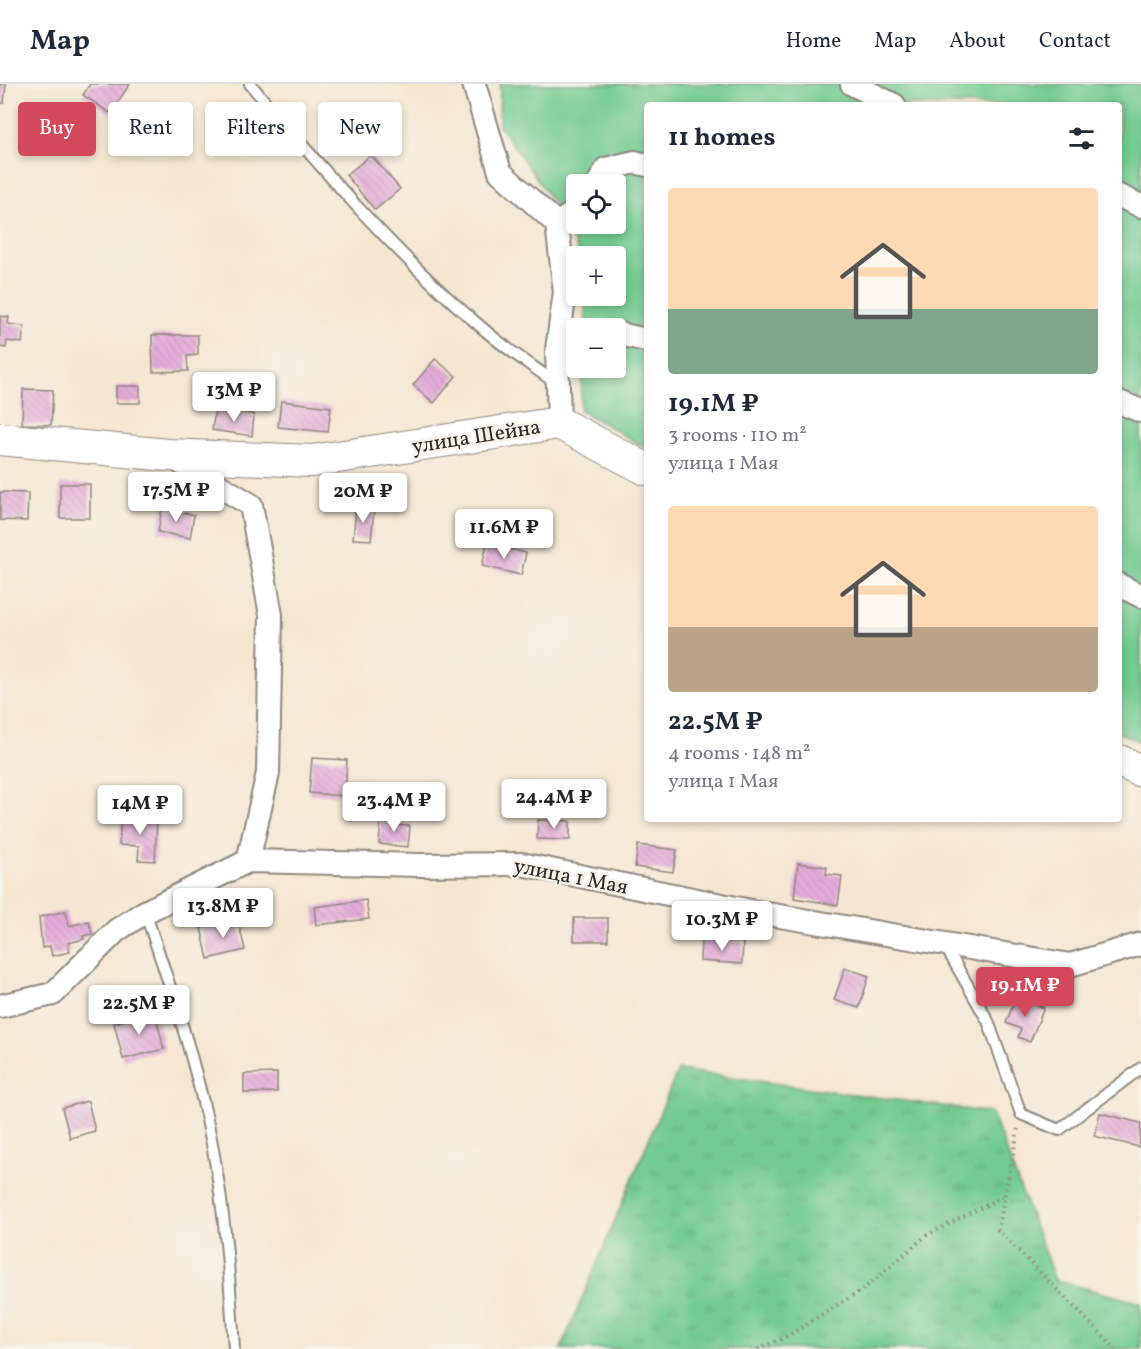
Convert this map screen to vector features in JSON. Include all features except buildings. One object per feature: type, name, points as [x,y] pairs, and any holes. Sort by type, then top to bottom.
[{"type":"street","points":[[474,84],[500,172],[557,224],[565,292],[566,347],[558,384],[559,423],[644,468]]},
{"type":"street","points":[[852,84],[888,102]]},
{"type":"street","points":[[603,174],[606,169],[635,162],[644,164]]},
{"type":"street","points":[[1122,197],[1141,206]]},
{"type":"street","points":[[557,224],[566,218]]},
{"type":"street","points":[[626,335],[644,340]]},
{"type":"street","points":[[1122,403],[1141,411]]},
{"type":"street","name":"улица Шейна","points":[[0,439],[168,455],[312,461],[559,423]]},
{"type":"street","points":[[168,455],[251,505],[271,615],[268,773],[248,861]]},
{"type":"street","points":[[1122,586],[1141,596]]},
{"type":"street","points":[[1122,762],[1141,771]]},
{"type":"street","name":"улица 1 Мая","points":[[0,1006],[53,994],[117,930],[145,912],[248,861],[422,865],[521,864],[756,912],[1070,965],[1141,944]]},
{"type":"lane","points":[[250,84],[324,171],[405,256],[488,333],[558,384]]},
{"type":"lane","points":[[145,912],[178,1009],[212,1144],[228,1257],[234,1349]]},
{"type":"lane","points":[[944,943],[988,1022],[1021,1114],[1059,1130],[1141,1068]]},
{"type":"path","points":[[1021,1114],[998,1230],[1116,1349]]},
{"type":"path","points":[[758,1349],[784,1338],[865,1288],[927,1235],[1004,1196]]},
{"type":"green space","points":[[500,84],[1141,84],[1141,742],[1122,734],[1122,102],[644,102],[644,447],[580,410],[582,378],[626,378],[626,318],[585,318],[585,306],[626,306],[626,246],[576,246],[570,234],[626,234],[626,174],[566,174],[566,224],[499,125]]},
{"type":"green space","points":[[678,1070],[992,1113],[1055,1280],[1141,1303],[1141,1349],[561,1349]]}]
